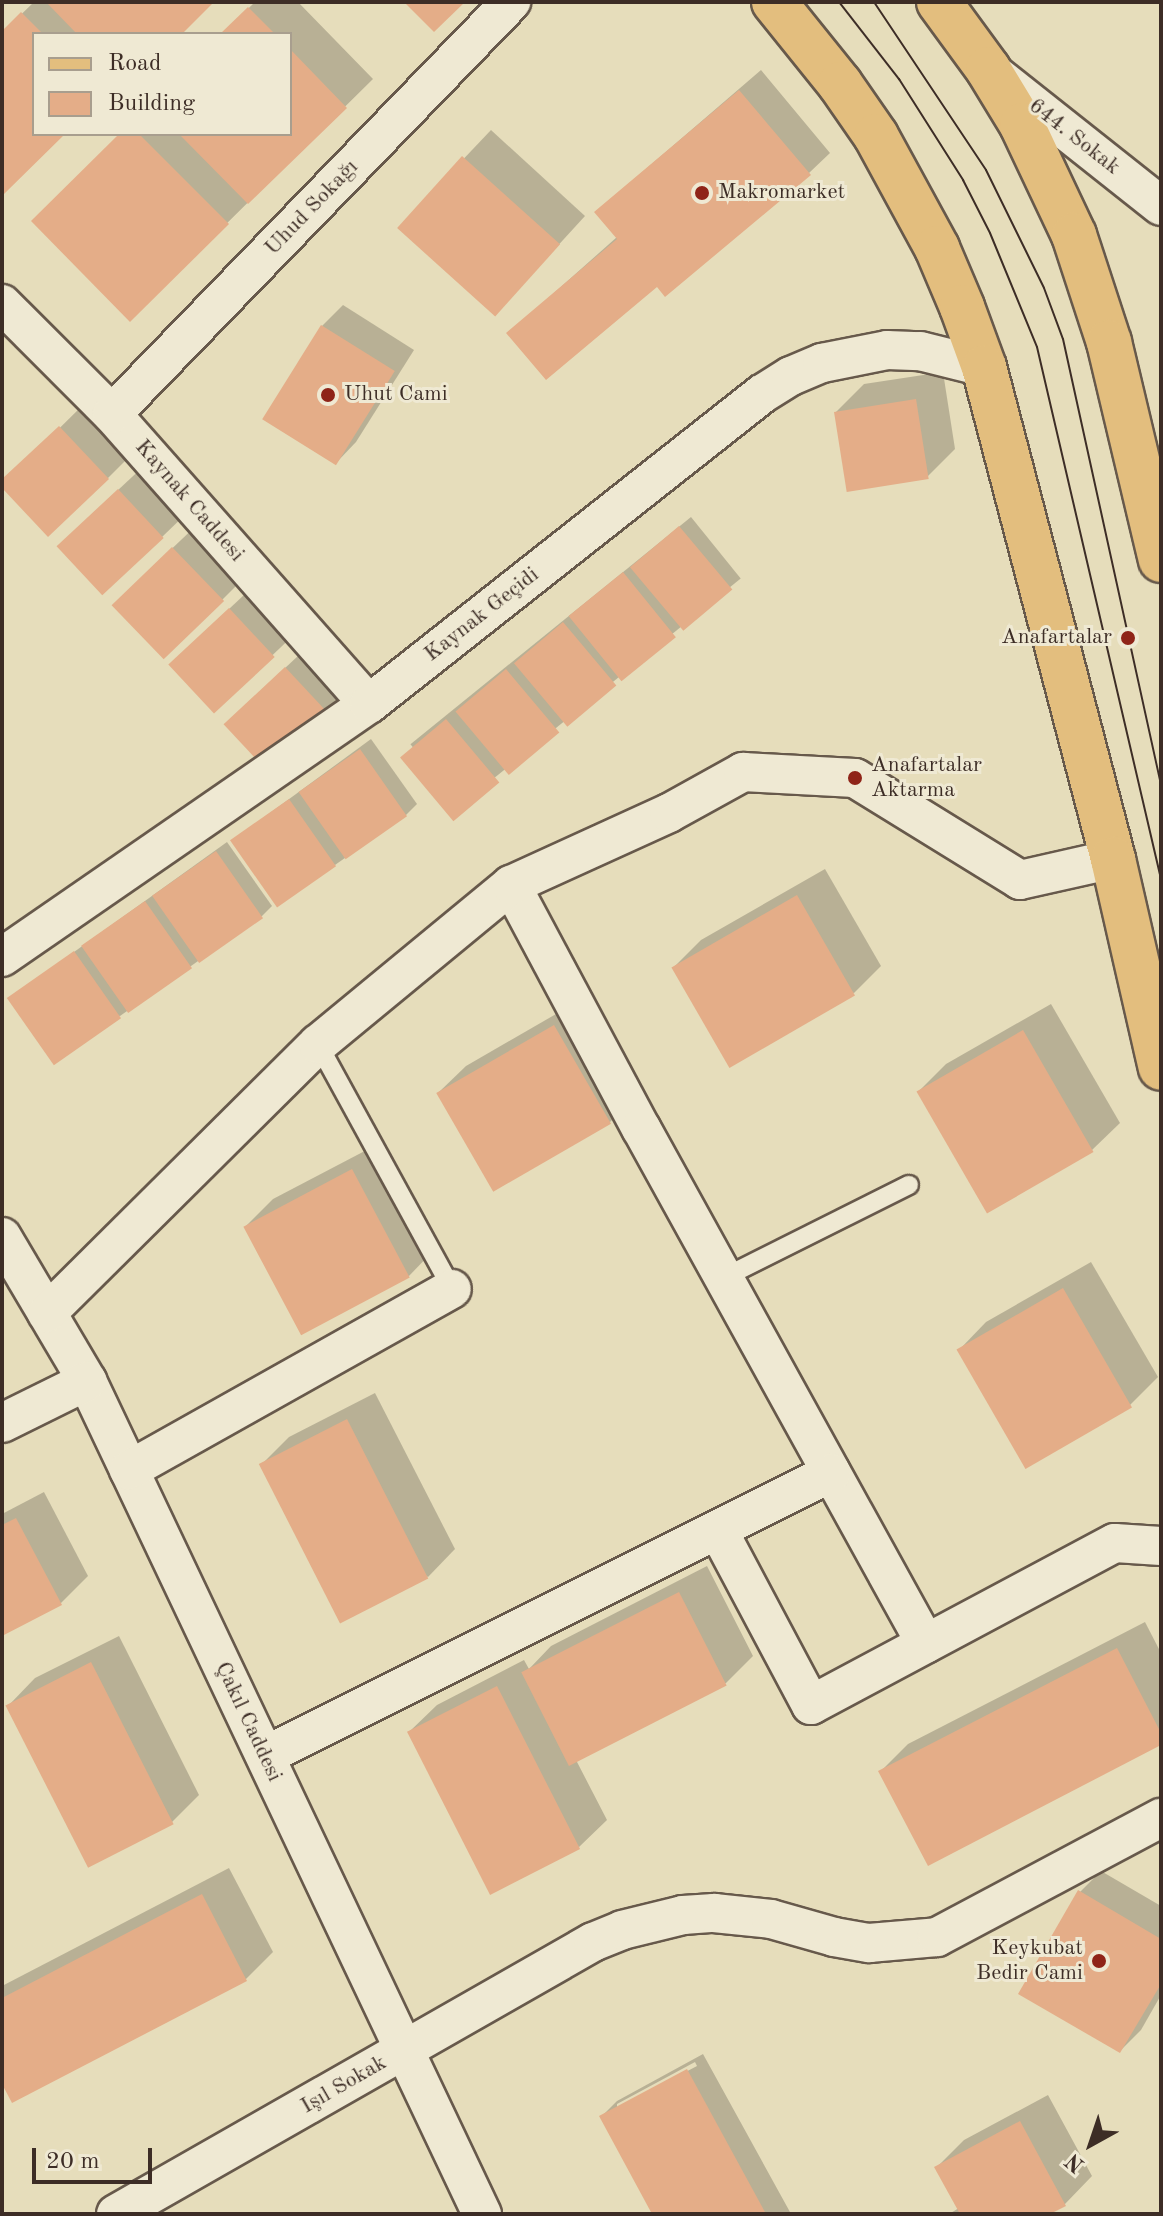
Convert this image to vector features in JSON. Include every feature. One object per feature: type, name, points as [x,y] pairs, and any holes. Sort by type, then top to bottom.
[{"type":"main road","points":[[774,2],[840,84],[908,191],[937,248],[984,367],[1113,859],[1161,1068]]},
{"type":"main road","points":[[950,6],[1052,184],[1093,288],[1161,560]]},
{"type":"street","name":"Uhud Sokağı","points":[[112,414],[511,2]]},
{"type":"street","name":"644. Sokak","points":[[988,69],[1161,206]]},
{"type":"street","name":"Kaynak Caddesi","points":[[2,304],[112,414],[369,704]]},
{"type":"street","name":"Kaynak Geçidi","points":[[2,957],[369,704],[762,394],[791,376],[822,363],[887,350],[920,351],[984,367]]},
{"type":"street","points":[[47,1313],[318,1044],[511,885],[669,813],[743,772],[855,778],[1020,880],[1113,859]]},
{"type":"street","points":[[511,885],[723,1278],[926,1644]]},
{"type":"street","name":"Çakıl Caddesi","points":[[2,1237],[87,1381],[482,2214]]},
{"type":"street","points":[[129,1470],[452,1289]]},
{"type":"street","points":[[2,1423],[87,1381]]},
{"type":"street","points":[[265,1756],[719,1532],[831,1473]]},
{"type":"street","points":[[719,1532],[811,1705],[1115,1543],[1161,1546]]},
{"type":"street","name":"Işıl Sokak","points":[[116,2214],[593,1942],[622,1930],[683,1915],[714,1913],[771,1919],[869,1943],[937,1937],[1161,1818]]},
{"type":"lane","points":[[318,1044],[452,1289]]},
{"type":"lane","points":[[723,1278],[909,1185]]},
{"type":"building","points":[[46,2],[214,2],[184,32],[75,32]]},
{"type":"building","points":[[404,2],[465,2],[434,32]]},
{"type":"building","points":[[248,7],[273,32],[222,32]]},
{"type":"building","points":[[21,12],[41,32],[32,32],[32,136],[63,136],[4,194],[2,31]]},
{"type":"building","points":[[292,51],[347,108],[248,204],[181,136],[292,136]]},
{"type":"building","name":"Makromarket","points":[[739,90],[811,175],[665,297],[657,287],[546,380],[506,333],[617,239],[594,212]]},
{"type":"building","points":[[117,136],[141,136],[229,224],[130,322],[31,221]]},
{"type":"building","points":[[462,156],[560,244],[495,316],[397,228]]},
{"type":"building","name":"Uhut Cami","points":[[321,325],[395,371],[336,465],[262,419]]},
{"type":"building","points":[[916,399],[929,479],[847,492],[834,412]]},
{"type":"building","points":[[59,426],[109,479],[48,537],[2,488],[2,479]]},
{"type":"building","points":[[118,489],[164,538],[102,595],[57,546]]},
{"type":"building","points":[[679,526],[732,590],[683,631],[630,567]]},
{"type":"building","points":[[172,547],[224,601],[164,659],[112,605]]},
{"type":"building","points":[[623,572],[676,637],[621,681],[569,616]]},
{"type":"building","points":[[229,608],[275,657],[214,714],[168,665]]},
{"type":"building","points":[[563,622],[616,686],[567,727],[514,663]]},
{"type":"building","points":[[285,667],[329,714],[267,771],[224,724]]},
{"type":"building","points":[[506,669],[559,733],[509,775],[455,711]]},
{"type":"building","points":[[446,719],[499,783],[453,821],[400,758]]},
{"type":"building","points":[[360,749],[407,816],[346,859],[299,792]]},
{"type":"building","points":[[289,799],[336,866],[277,907],[230,840]]},
{"type":"building","points":[[216,851],[263,918],[199,963],[152,896]]},
{"type":"building","points":[[797,895],[855,995],[729,1068],[671,968]]},
{"type":"building","points":[[145,901],[192,968],[128,1013],[81,946]]},
{"type":"building","points":[[74,951],[121,1018],[54,1065],[7,998]]},
{"type":"building","points":[[554,1025],[611,1124],[493,1192],[436,1093]]},
{"type":"building","points":[[1023,1030],[1094,1152],[987,1214],[916,1092]]},
{"type":"building","points":[[352,1169],[410,1278],[301,1335],[243,1227]]},
{"type":"building","points":[[1063,1288],[1132,1408],[1025,1469],[956,1350]]},
{"type":"building","points":[[347,1419],[428,1578],[340,1623],[259,1464]]},
{"type":"building","points":[[16,1518],[62,1605],[2,1636],[2,1525]]},
{"type":"building","points":[[679,1592],[727,1686],[569,1766],[521,1672]]},
{"type":"building","points":[[1117,1648],[1161,1733],[1161,1745],[928,1866],[878,1771]]},
{"type":"building","points":[[91,1662],[174,1824],[88,1868],[5,1706]]},
{"type":"building","points":[[497,1686],[580,1849],[490,1895],[407,1732]]},
{"type":"building","name":"Keykubat Bedir Cami","points":[[1078,1890],[1161,1939],[1161,1984],[1120,2053],[1018,1994]]},
{"type":"building","points":[[202,1894],[247,1981],[12,2103],[2,2084],[2,1998]]},
{"type":"building","points":[[687,2069],[766,2214],[652,2214],[599,2116]]},
{"type":"building","points":[[1020,2121],[1066,2206],[1050,2214],[960,2214],[934,2167]]},
{"type":"tram line","points":[[839,2],[899,79],[963,180],[990,233],[1037,347],[1161,879]]},
{"type":"tram line","points":[[874,2],[986,170],[1044,288],[1063,339],[1161,784]]},
{"type":"place","name":"Makromarket","points":[[702,193]]},
{"type":"place","name":"Uhut Cami","points":[[328,395]]},
{"type":"place","name":"Anafartalar","points":[[1128,638]]},
{"type":"place","name":"Anafartalar Aktarma","points":[[855,778]]},
{"type":"place","name":"Keykubat Bedir Cami","points":[[1099,1961]]}]
